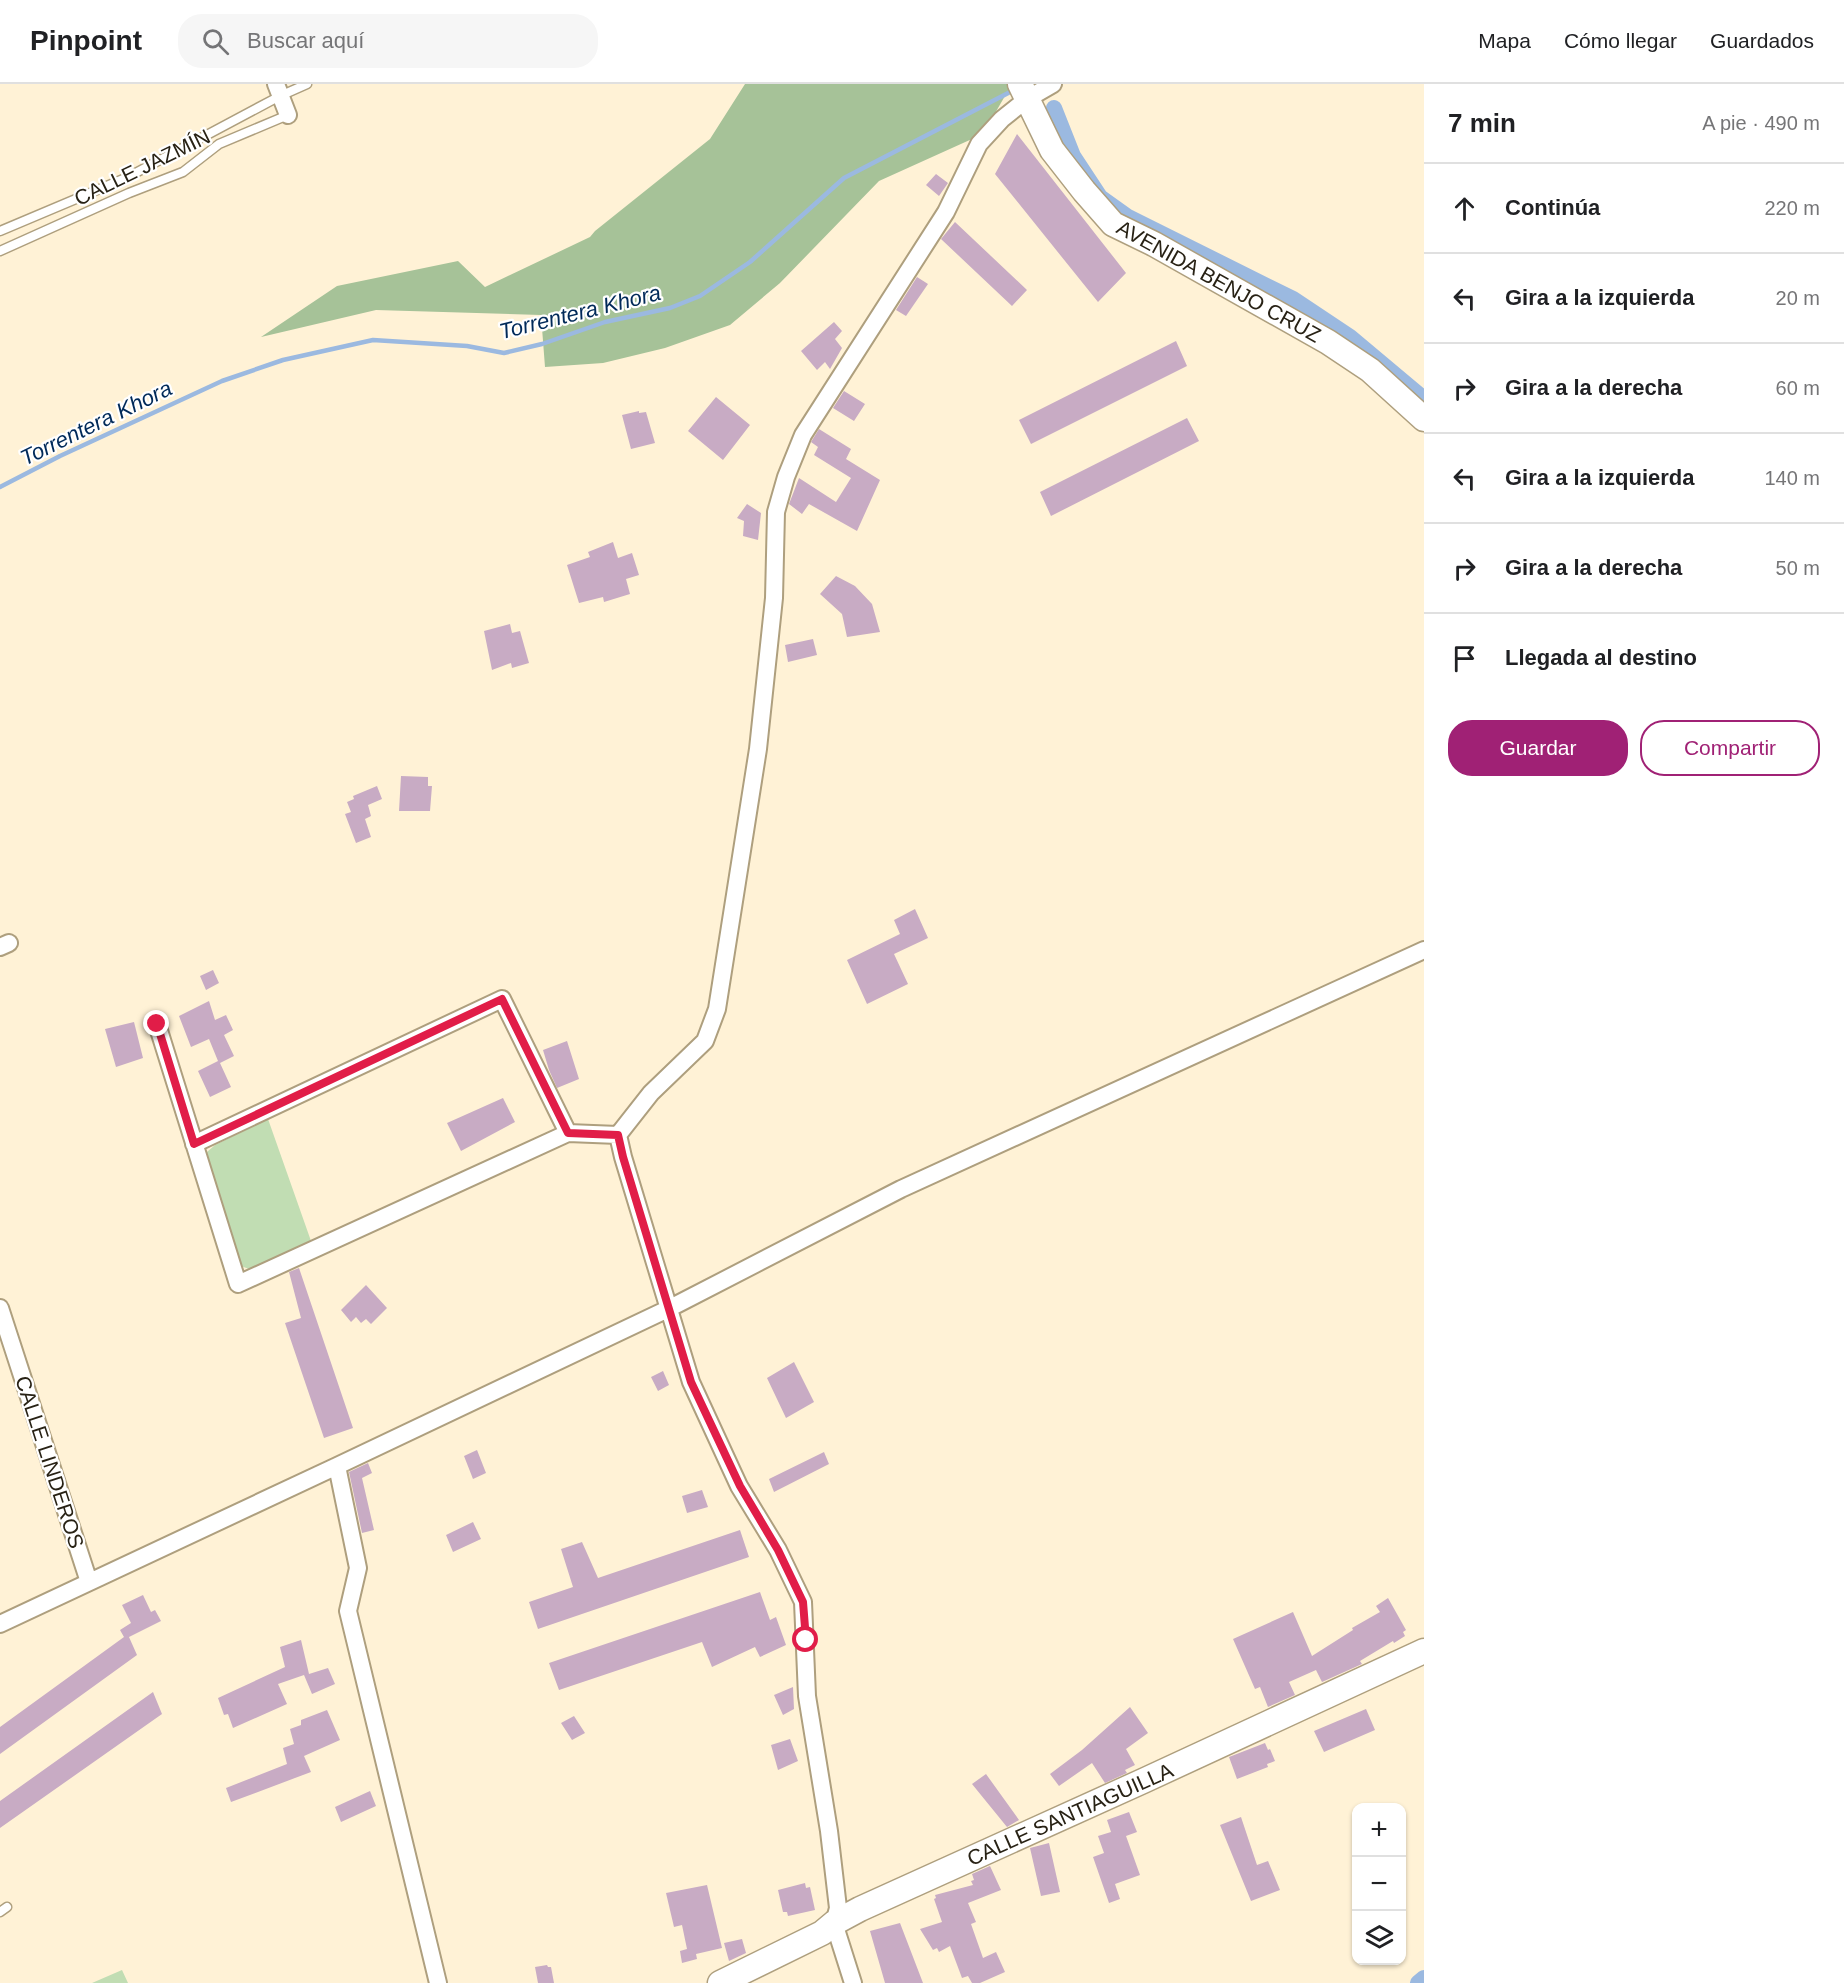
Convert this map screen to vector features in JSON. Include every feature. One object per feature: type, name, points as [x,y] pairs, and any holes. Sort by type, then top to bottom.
[{"type":"street","points":[[618,1135],[651,1093],[705,1041],[717,1009],[758,749],[774,598],[776,512],[786,477],[803,435],[946,212],[979,144],[1026,92],[1053,84]]},
{"type":"street","points":[[278,90],[288,115]]},
{"type":"street","name":"AVENIDA BENJO CRUZ","points":[[1026,92],[1052,150],[1113,224],[1154,244],[1328,342],[1370,370],[1424,419]]},
{"type":"street","points":[[0,1624],[670,1308],[902,1189],[1424,950]]},
{"type":"street","points":[[194,1144],[502,999],[568,1133]]},
{"type":"street","points":[[157,1024],[238,1284],[568,1133],[618,1135]]},
{"type":"street","points":[[618,1135],[691,1382],[740,1486],[778,1550],[803,1602],[807,1696],[829,1831],[838,1908],[834,1923],[853,1983]]},
{"type":"street","name":"CALLE LINDEROS","points":[[0,1308],[89,1582]]},
{"type":"street","points":[[337,1466],[358,1568],[348,1611],[438,1983]]},
{"type":"street","name":"CALLE SANTIAGUILLA","points":[[720,1983],[822,1933],[834,1923],[860,1909],[1424,1651]]},
{"type":"lane","name":"CALLE JAZMÍN","points":[[0,231],[128,177],[278,90],[307,84]]},
{"type":"lane","points":[[0,251],[129,193],[183,172],[219,144],[288,115]]},
{"type":"green space","points":[[745,84],[1007,84],[1009,89],[983,134],[879,181],[780,283],[730,325],[665,348],[603,363],[545,367],[541,315],[376,310],[261,337],[337,286],[458,261],[485,287],[590,237],[710,139]]},
{"type":"green space","points":[[268,1119],[311,1241],[249,1269],[241,1266],[207,1162],[207,1152],[215,1145]]},
{"type":"green space","points":[[122,1970],[128,1983],[92,1983]]},
{"type":"building","points":[[1017,134],[1126,273],[1098,302],[995,174]]},
{"type":"building","points":[[936,174],[948,183],[939,196],[926,185]]},
{"type":"building","points":[[955,222],[1027,290],[1012,306],[941,239]]},
{"type":"building","points":[[917,277],[928,284],[906,316],[896,310]]},
{"type":"building","points":[[834,322],[842,331],[835,339],[842,348],[830,369],[825,362],[817,370],[801,351]]},
{"type":"building","points":[[1176,341],[1187,366],[1031,444],[1019,420]]},
{"type":"building","points":[[844,391],[865,404],[854,421],[833,408]]},
{"type":"building","points":[[716,397],[750,425],[723,460],[688,431]]},
{"type":"building","points":[[639,411],[639,413],[646,412],[655,443],[631,449],[622,415]]},
{"type":"building","points":[[1187,418],[1199,441],[1051,516],[1040,492]]},
{"type":"building","points":[[819,429],[851,449],[846,459],[880,480],[857,531],[809,504],[802,514],[789,504],[799,478],[836,502],[851,478],[814,455],[818,447],[811,442]]},
{"type":"building","points":[[747,504],[761,513],[758,540],[743,536],[744,521],[737,518]]},
{"type":"building","points":[[613,542],[618,558],[632,553],[639,575],[626,579],[630,594],[604,602],[603,597],[579,603],[567,565],[590,557],[588,552]]},
{"type":"building","points":[[836,576],[855,586],[872,604],[880,632],[847,637],[842,614],[820,594]]},
{"type":"building","points":[[510,624],[512,633],[520,631],[529,663],[512,668],[511,663],[492,670],[484,631]]},
{"type":"building","points":[[813,639],[817,655],[788,662],[785,645]]},
{"type":"building","points":[[401,776],[428,777],[428,786],[432,786],[430,811],[399,811]]},
{"type":"building","points":[[377,786],[382,799],[368,805],[371,816],[365,819],[371,837],[356,843],[345,814],[351,812],[347,802],[354,799],[353,796]]},
{"type":"building","points":[[915,909],[928,938],[894,954],[908,984],[867,1004],[847,960],[900,934],[894,920]]},
{"type":"building","points":[[213,970],[219,983],[206,990],[200,976]]},
{"type":"building","points":[[209,1001],[215,1020],[226,1015],[233,1030],[224,1035],[234,1056],[220,1063],[231,1087],[210,1097],[198,1071],[218,1061],[209,1039],[191,1047],[179,1016]]},
{"type":"building","points":[[134,1022],[143,1058],[116,1067],[105,1029]]},
{"type":"building","points":[[567,1041],[579,1079],[557,1088],[543,1050]]},
{"type":"building","points":[[503,1098],[515,1122],[461,1151],[447,1123]]},
{"type":"building","points":[[299,1268],[353,1428],[324,1438],[285,1323],[301,1318],[289,1272]]},
{"type":"building","points":[[366,1285],[387,1308],[371,1324],[366,1319],[361,1323],[356,1317],[351,1322],[341,1310]]},
{"type":"building","points":[[794,1362],[814,1402],[786,1418],[767,1378]]},
{"type":"building","points":[[663,1371],[669,1385],[658,1391],[651,1377]]},
{"type":"building","points":[[477,1450],[486,1473],[473,1479],[464,1456]]},
{"type":"building","points":[[824,1452],[829,1464],[774,1492],[769,1479]]},
{"type":"building","points":[[368,1463],[372,1473],[362,1478],[374,1530],[362,1533],[349,1472]]},
{"type":"building","points":[[702,1490],[708,1507],[687,1513],[682,1496]]},
{"type":"building","points":[[473,1522],[481,1539],[453,1552],[446,1535]]},
{"type":"building","points":[[740,1530],[749,1557],[538,1629],[529,1602],[573,1587],[561,1549],[582,1542],[598,1578]]},
{"type":"building","points":[[760,1592],[770,1620],[776,1617],[786,1645],[760,1657],[755,1647],[712,1667],[702,1642],[559,1690],[549,1663]]},
{"type":"building","points":[[143,1595],[151,1612],[155,1610],[161,1621],[129,1637],[137,1655],[0,1754],[0,1727],[124,1637],[120,1630],[131,1623],[122,1605]]},
{"type":"building","points":[[1388,1598],[1406,1630],[1403,1632],[1405,1636],[1360,1661],[1362,1664],[1322,1682],[1316,1670],[1289,1682],[1295,1695],[1268,1707],[1260,1687],[1255,1689],[1233,1639],[1293,1612],[1312,1656],[1380,1612],[1376,1606]]},
{"type":"building","points":[[301,1640],[309,1674],[328,1668],[335,1684],[312,1694],[304,1675],[278,1684],[287,1704],[233,1728],[228,1714],[224,1715],[218,1698],[285,1667],[280,1647]]},
{"type":"building","points":[[793,1687],[794,1709],[783,1715],[774,1695]]},
{"type":"building","points":[[153,1692],[162,1714],[0,1828],[0,1801]]},
{"type":"building","points":[[1130,1707],[1148,1733],[1126,1749],[1135,1765],[1125,1770],[1127,1773],[1105,1783],[1092,1763],[1059,1786],[1050,1774],[1082,1750]]},
{"type":"building","points":[[1366,1709],[1375,1730],[1324,1752],[1314,1731]]},
{"type":"building","points":[[327,1710],[340,1740],[304,1756],[311,1772],[231,1802],[226,1788],[287,1764],[283,1748],[294,1744],[290,1729],[301,1725],[301,1720]]},
{"type":"building","points":[[574,1716],[585,1733],[572,1740],[561,1723]]},
{"type":"building","points":[[790,1739],[798,1761],[778,1770],[771,1745]]},
{"type":"building","points":[[1265,1743],[1275,1761],[1267,1764],[1268,1767],[1237,1779],[1229,1757]]},
{"type":"building","points":[[986,1774],[1019,1820],[1007,1827],[972,1784]]},
{"type":"building","points":[[370,1791],[376,1806],[341,1822],[335,1807]]},
{"type":"building","points":[[1129,1812],[1137,1832],[1126,1836],[1140,1875],[1115,1884],[1120,1899],[1109,1903],[1093,1857],[1104,1853],[1098,1836],[1111,1832],[1107,1820]]},
{"type":"building","points":[[1241,1817],[1257,1865],[1268,1861],[1280,1890],[1251,1901],[1220,1825]]},
{"type":"building","points":[[1049,1843],[1060,1892],[1041,1896],[1030,1848]]},
{"type":"building","points":[[990,1866],[1001,1890],[968,1903],[976,1922],[971,1924],[983,1958],[996,1952],[1005,1972],[980,1983],[972,1983],[968,1976],[962,1978],[950,1946],[939,1952],[937,1948],[933,1950],[920,1929],[942,1922],[934,1899],[935,1895],[973,1885],[972,1874]]},
{"type":"building","points":[[805,1883],[806,1888],[810,1887],[815,1910],[788,1916],[787,1912],[783,1912],[778,1890]]},
{"type":"building","points":[[707,1885],[722,1948],[696,1954],[697,1959],[682,1963],[680,1951],[687,1949],[682,1925],[674,1927],[666,1893]]},
{"type":"building","points":[[900,1923],[923,1983],[885,1983],[870,1931]]},
{"type":"building","points":[[742,1939],[746,1953],[729,1961],[724,1943]]},
{"type":"building","points":[[547,1965],[551,1967],[554,1983],[538,1983],[535,1967]]},
{"type":"waterway","name":"Torrentera Khora","points":[[0,487],[60,456],[222,381],[283,360],[373,340],[467,346],[504,353],[542,344],[605,322],[670,308],[700,296],[750,262],[844,178],[1014,90]]},
{"type":"waterway","points":[[1054,108],[1073,156],[1100,197],[1128,217],[1293,299],[1350,337],[1424,399]]},
{"type":"waterway","points":[[1418,1983],[1424,1978]]},
{"type":"route","points":[[157,1024],[194,1144],[502,999],[568,1133],[618,1135],[691,1382],[740,1486],[778,1550],[803,1602],[806,1640]]}]
